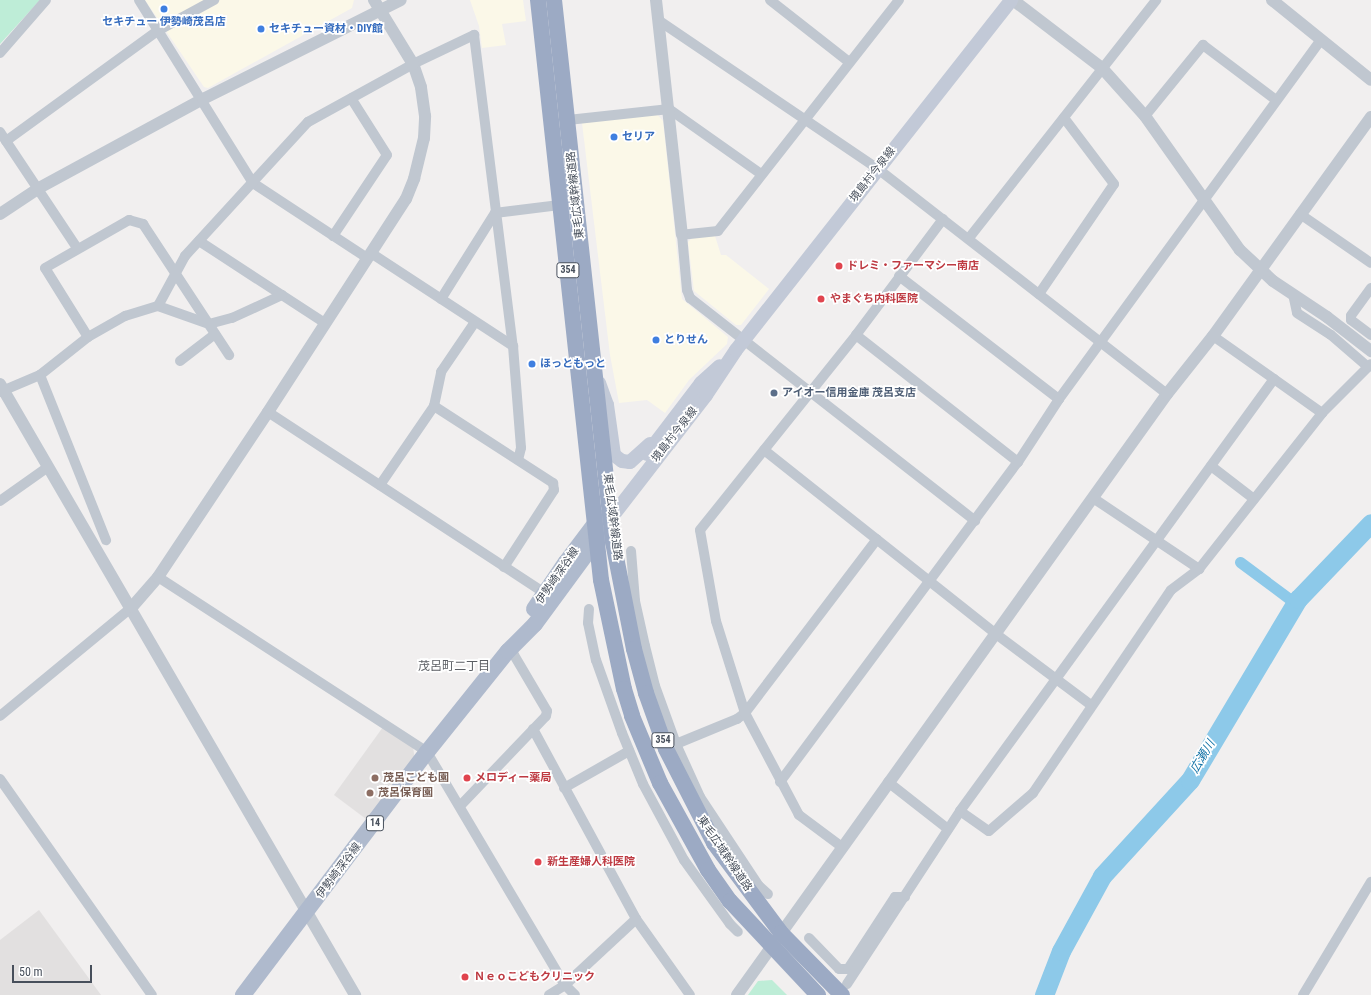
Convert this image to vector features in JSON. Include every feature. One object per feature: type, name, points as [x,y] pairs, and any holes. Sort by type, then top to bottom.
[{"type":"highway","name":"東毛広域幹線道路","points":[[538,0],[597,540],[607,616],[624,689],[643,746],[666,795],[694,848],[730,901],[771,948],[818,995]]},
{"type":"highway","name":"東毛広域幹線道路","points":[[554,0],[611,511],[613,542],[624,588],[634,649],[646,693],[666,749],[697,804],[714,843],[781,933],[845,989]]},
{"type":"main road","name":"境島村今泉線","points":[[611,511],[706,395],[740,346],[878,168],[1012,0]]},
{"type":"main road","name":"境島村今泉線","points":[[611,511],[672,419],[701,383],[740,346]]},
{"type":"main road","points":[[596,374],[607,405],[613,452],[618,460],[630,462],[636,459],[672,419]]},
{"type":"main road","name":"伊勢崎深谷線","points":[[243,995],[308,913],[427,752],[508,651],[545,593],[596,524],[611,511]]},
{"type":"main road","name":"伊勢崎深谷線","points":[[508,651],[535,624],[597,540],[611,511]]},
{"type":"street","points":[[0,53],[46,0]]},
{"type":"street","points":[[139,0],[203,99],[253,184],[333,236],[441,299],[513,346]]},
{"type":"street","points":[[6,141],[159,30],[214,0]]},
{"type":"street","points":[[0,716],[132,607],[158,577],[268,412],[406,199],[420,156],[425,116],[421,87],[413,64],[374,0]]},
{"type":"street","points":[[0,214],[39,188],[203,99],[401,0]]},
{"type":"street","points":[[656,0],[688,294],[740,346],[809,392],[975,521]]},
{"type":"street","points":[[770,0],[849,62]]},
{"type":"street","points":[[1012,0],[1102,68],[1145,116],[1232,241],[1260,270],[1345,330],[1371,351]]},
{"type":"street","points":[[969,238],[1156,0]]},
{"type":"street","points":[[1272,0],[1371,80]]},
{"type":"street","points":[[682,235],[718,231],[894,2]]},
{"type":"street","points":[[658,20],[878,168],[1167,394]]},
{"type":"street","points":[[158,306],[175,273],[199,241],[253,184],[308,122],[413,64],[474,35],[495,213],[513,346],[521,448],[518,460]]},
{"type":"street","points":[[780,782],[975,521],[1018,462],[1059,398],[1101,343],[1321,40]]},
{"type":"street","points":[[1145,116],[1203,44],[1276,100]]},
{"type":"street","points":[[333,236],[386,155],[351,98]]},
{"type":"street","points":[[568,120],[668,109],[761,174]]},
{"type":"street","points":[[737,995],[1167,394],[1212,336],[1371,117]]},
{"type":"street","points":[[1040,294],[1114,184],[1064,118]]},
{"type":"street","points":[[0,132],[39,188],[77,248]]},
{"type":"street","points":[[495,213],[560,205]]},
{"type":"street","points":[[441,299],[495,213]]},
{"type":"street","points":[[1300,214],[1371,263]]},
{"type":"street","points":[[842,847],[799,815],[780,782],[745,713],[716,621],[700,530],[856,335],[943,219]]},
{"type":"street","points":[[88,337],[45,268],[77,248],[129,220],[142,224],[229,355]]},
{"type":"street","points":[[199,241],[325,323]]},
{"type":"street","points":[[899,276],[1059,398]]},
{"type":"street","points":[[1371,288],[1351,316],[1351,320],[1371,335]]},
{"type":"street","points":[[960,811],[989,831],[1033,793],[1091,705],[1171,590],[1199,569],[1322,413],[1370,366],[1331,334],[1297,313],[1293,294]]},
{"type":"street","points":[[282,295],[232,318],[209,324],[158,306],[125,316],[88,337],[40,375],[1,389],[132,607],[355,995]]},
{"type":"street","points":[[380,485],[434,406],[441,372],[475,322]]},
{"type":"street","points":[[180,361],[215,334]]},
{"type":"street","points":[[856,335],[1018,462]]},
{"type":"street","points":[[1212,336],[1322,413]]},
{"type":"street","points":[[40,375],[106,540]]},
{"type":"street","points":[[845,989],[948,828],[1055,678],[1274,379]]},
{"type":"street","points":[[434,406],[553,483],[554,490],[504,567]]},
{"type":"street","points":[[268,412],[545,593]]},
{"type":"street","points":[[764,450],[877,538],[996,634],[1091,705]]},
{"type":"street","points":[[1211,466],[1254,499]]},
{"type":"street","points":[[0,501],[48,467]]},
{"type":"street","points":[[1093,498],[1199,569]]},
{"type":"street","points":[[676,744],[737,719],[745,713],[877,538]]},
{"type":"street","points":[[631,551],[635,601],[655,686],[697,804],[759,886],[768,894]]},
{"type":"street","points":[[158,577],[427,752],[565,985],[575,995]]},
{"type":"street","points":[[624,588],[635,601]]},
{"type":"street","points":[[589,609],[588,623],[596,660],[629,751],[662,821],[705,890],[738,932]]},
{"type":"street","points":[[460,806],[546,716],[547,711],[514,655],[508,651]]},
{"type":"street","points":[[617,718],[624,689]]},
{"type":"street","points":[[533,729],[636,919],[690,995]]},
{"type":"street","points":[[564,788],[629,751]]},
{"type":"street","points":[[0,779],[152,995]]},
{"type":"street","points":[[888,782],[948,828]]},
{"type":"street","points":[[1303,995],[1371,882]]},
{"type":"street","points":[[705,890],[730,901]]},
{"type":"street","points":[[809,938],[839,969],[848,969],[894,897],[905,897]]},
{"type":"street","points":[[549,995],[565,985],[636,919]]},
{"type":"shaded area","name":"セキチュー資材・DIY館","points":[[145,0],[354,0],[352,8],[208,88],[204,87]]},
{"type":"shaded area","points":[[470,0],[523,0],[526,21],[502,24],[506,45],[482,48],[479,26]]},
{"type":"shaded area","points":[[656,113],[663,121],[682,299],[728,337],[727,344],[689,380],[665,413],[647,400],[619,403],[610,355],[582,123]]},
{"type":"shaded area","points":[[715,236],[721,255],[726,255],[769,289],[741,325],[736,325],[694,291],[688,242],[692,238]]},
{"type":"shaded area","name":"茂呂こども園","points":[[383,727],[413,747],[415,760],[370,822],[334,795]]},
{"type":"shaded area","points":[[39,910],[101,995],[0,995],[0,940]]},
{"type":"green space","points":[[0,0],[40,0],[0,44]]},
{"type":"green space","points":[[772,980],[787,995],[748,995],[758,981]]},
{"type":"waterway","name":"広瀬川","points":[[1044,995],[1061,951],[1102,876],[1190,780],[1298,599],[1371,523]]},
{"type":"waterway","points":[[1240,562],[1295,603]]},
{"type":"place","name":"セキチュー 伊勢崎茂呂店","points":[[164,9]]},
{"type":"place","name":"セキチュー資材・DIY館","points":[[261,29]]},
{"type":"place","name":"セリア","points":[[614,137]]},
{"type":"place","name":"ドレミ・ファーマシー南店","points":[[839,266]]},
{"type":"place","name":"やまぐち内科医院","points":[[821,299]]},
{"type":"place","name":"とりせん","points":[[656,340]]},
{"type":"place","name":"ほっともっと","points":[[532,364]]},
{"type":"place","name":"アイオー信用金庫 茂呂支店","points":[[774,393]]},
{"type":"place","name":"茂呂こども園","points":[[375,778]]},
{"type":"place","name":"メロディー薬局","points":[[467,778]]},
{"type":"place","name":"茂呂保育園","points":[[370,793]]},
{"type":"place","name":"新生産婦人科医院","points":[[538,862]]},
{"type":"place","name":"Ｎｅｏこどもクリニック","points":[[465,977]]},
{"type":"district","name":"茂呂町二丁目","points":[[454,667]]}]
